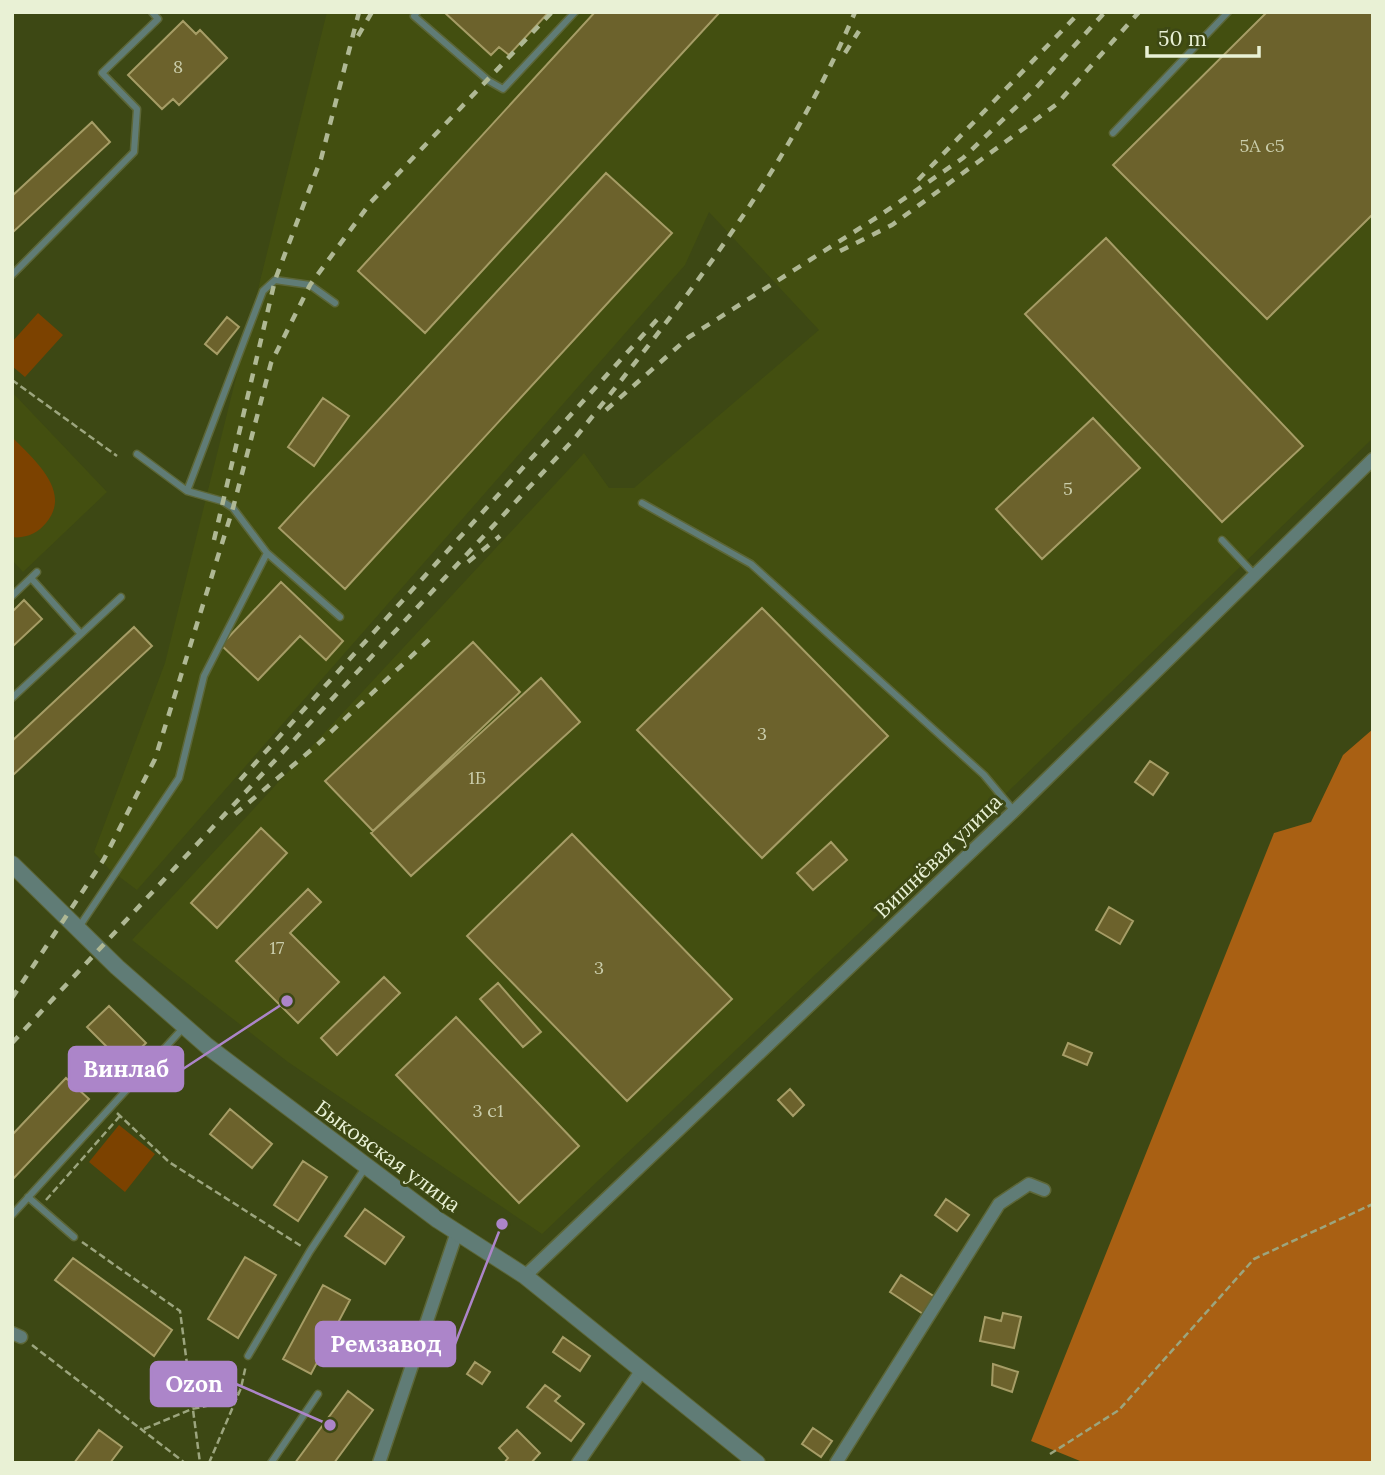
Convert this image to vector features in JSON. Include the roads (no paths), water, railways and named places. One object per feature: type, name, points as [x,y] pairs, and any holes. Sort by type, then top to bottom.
[{"type":"street","name":"Вишнёвая улица","points":[[525,1276],[1014,811],[1373,459]]},
{"type":"street","name":"Быковская улица","points":[[12,864],[184,1027],[365,1167],[457,1233],[525,1276],[753,1462]]},
{"type":"street","points":[[836,1463],[999,1204],[1029,1184],[1044,1191]]},
{"type":"street","points":[[379,1463],[457,1233]]},
{"type":"street","points":[[578,1463],[642,1370]]},
{"type":"lane","points":[[12,275],[134,152],[137,109],[102,73],[158,19],[152,12]]},
{"type":"lane","points":[[417,12],[414,16],[489,81],[503,89],[575,12]]},
{"type":"lane","points":[[1113,133],[1228,12]]},
{"type":"lane","points":[[187,491],[263,291],[275,280],[310,285],[335,303]]},
{"type":"lane","points":[[137,454],[187,491],[222,501],[233,508],[267,553],[340,617]]},
{"type":"lane","points":[[642,503],[751,564],[984,775],[1014,811]]},
{"type":"lane","points":[[1222,540],[1256,576]]},
{"type":"lane","points":[[78,929],[179,778],[204,676],[267,553]]},
{"type":"lane","points":[[12,596],[37,572]]},
{"type":"lane","points":[[31,578],[81,634]]},
{"type":"lane","points":[[12,698],[121,597]]},
{"type":"lane","points":[[12,1215],[184,1027]]},
{"type":"lane","points":[[248,1356],[310,1251],[365,1167]]},
{"type":"lane","points":[[28,1197],[74,1237]]},
{"type":"lane","points":[[271,1463],[318,1394]]},
{"type":"railway","points":[[214,540],[275,280],[321,159],[359,12]]},
{"type":"railway","points":[[358,36],[372,12]]},
{"type":"railway","points":[[12,998],[104,859],[155,759],[233,508],[271,363],[310,285],[371,202],[552,12]]},
{"type":"railway","points":[[12,1043],[575,438],[693,287],[765,182],[798,127],[855,12]]},
{"type":"railway","points":[[918,180],[1080,12]]},
{"type":"railway","points":[[606,410],[689,337],[879,216],[963,158],[1036,88],[1105,12]]},
{"type":"railway","points":[[840,251],[892,225],[1057,104],[1139,12]]},
{"type":"railway","points":[[845,53],[859,31]]},
{"type":"railway","points":[[240,780],[663,313]]},
{"type":"railway","points":[[468,562],[500,536]]},
{"type":"railway","points":[[235,814],[316,746],[435,634]]},
{"type":"place","name":"Винлаб","points":[[287,1001]]},
{"type":"place","name":"Ремзавод","points":[[502,1224]]},
{"type":"place","name":"Ozon","points":[[330,1425]]}]
